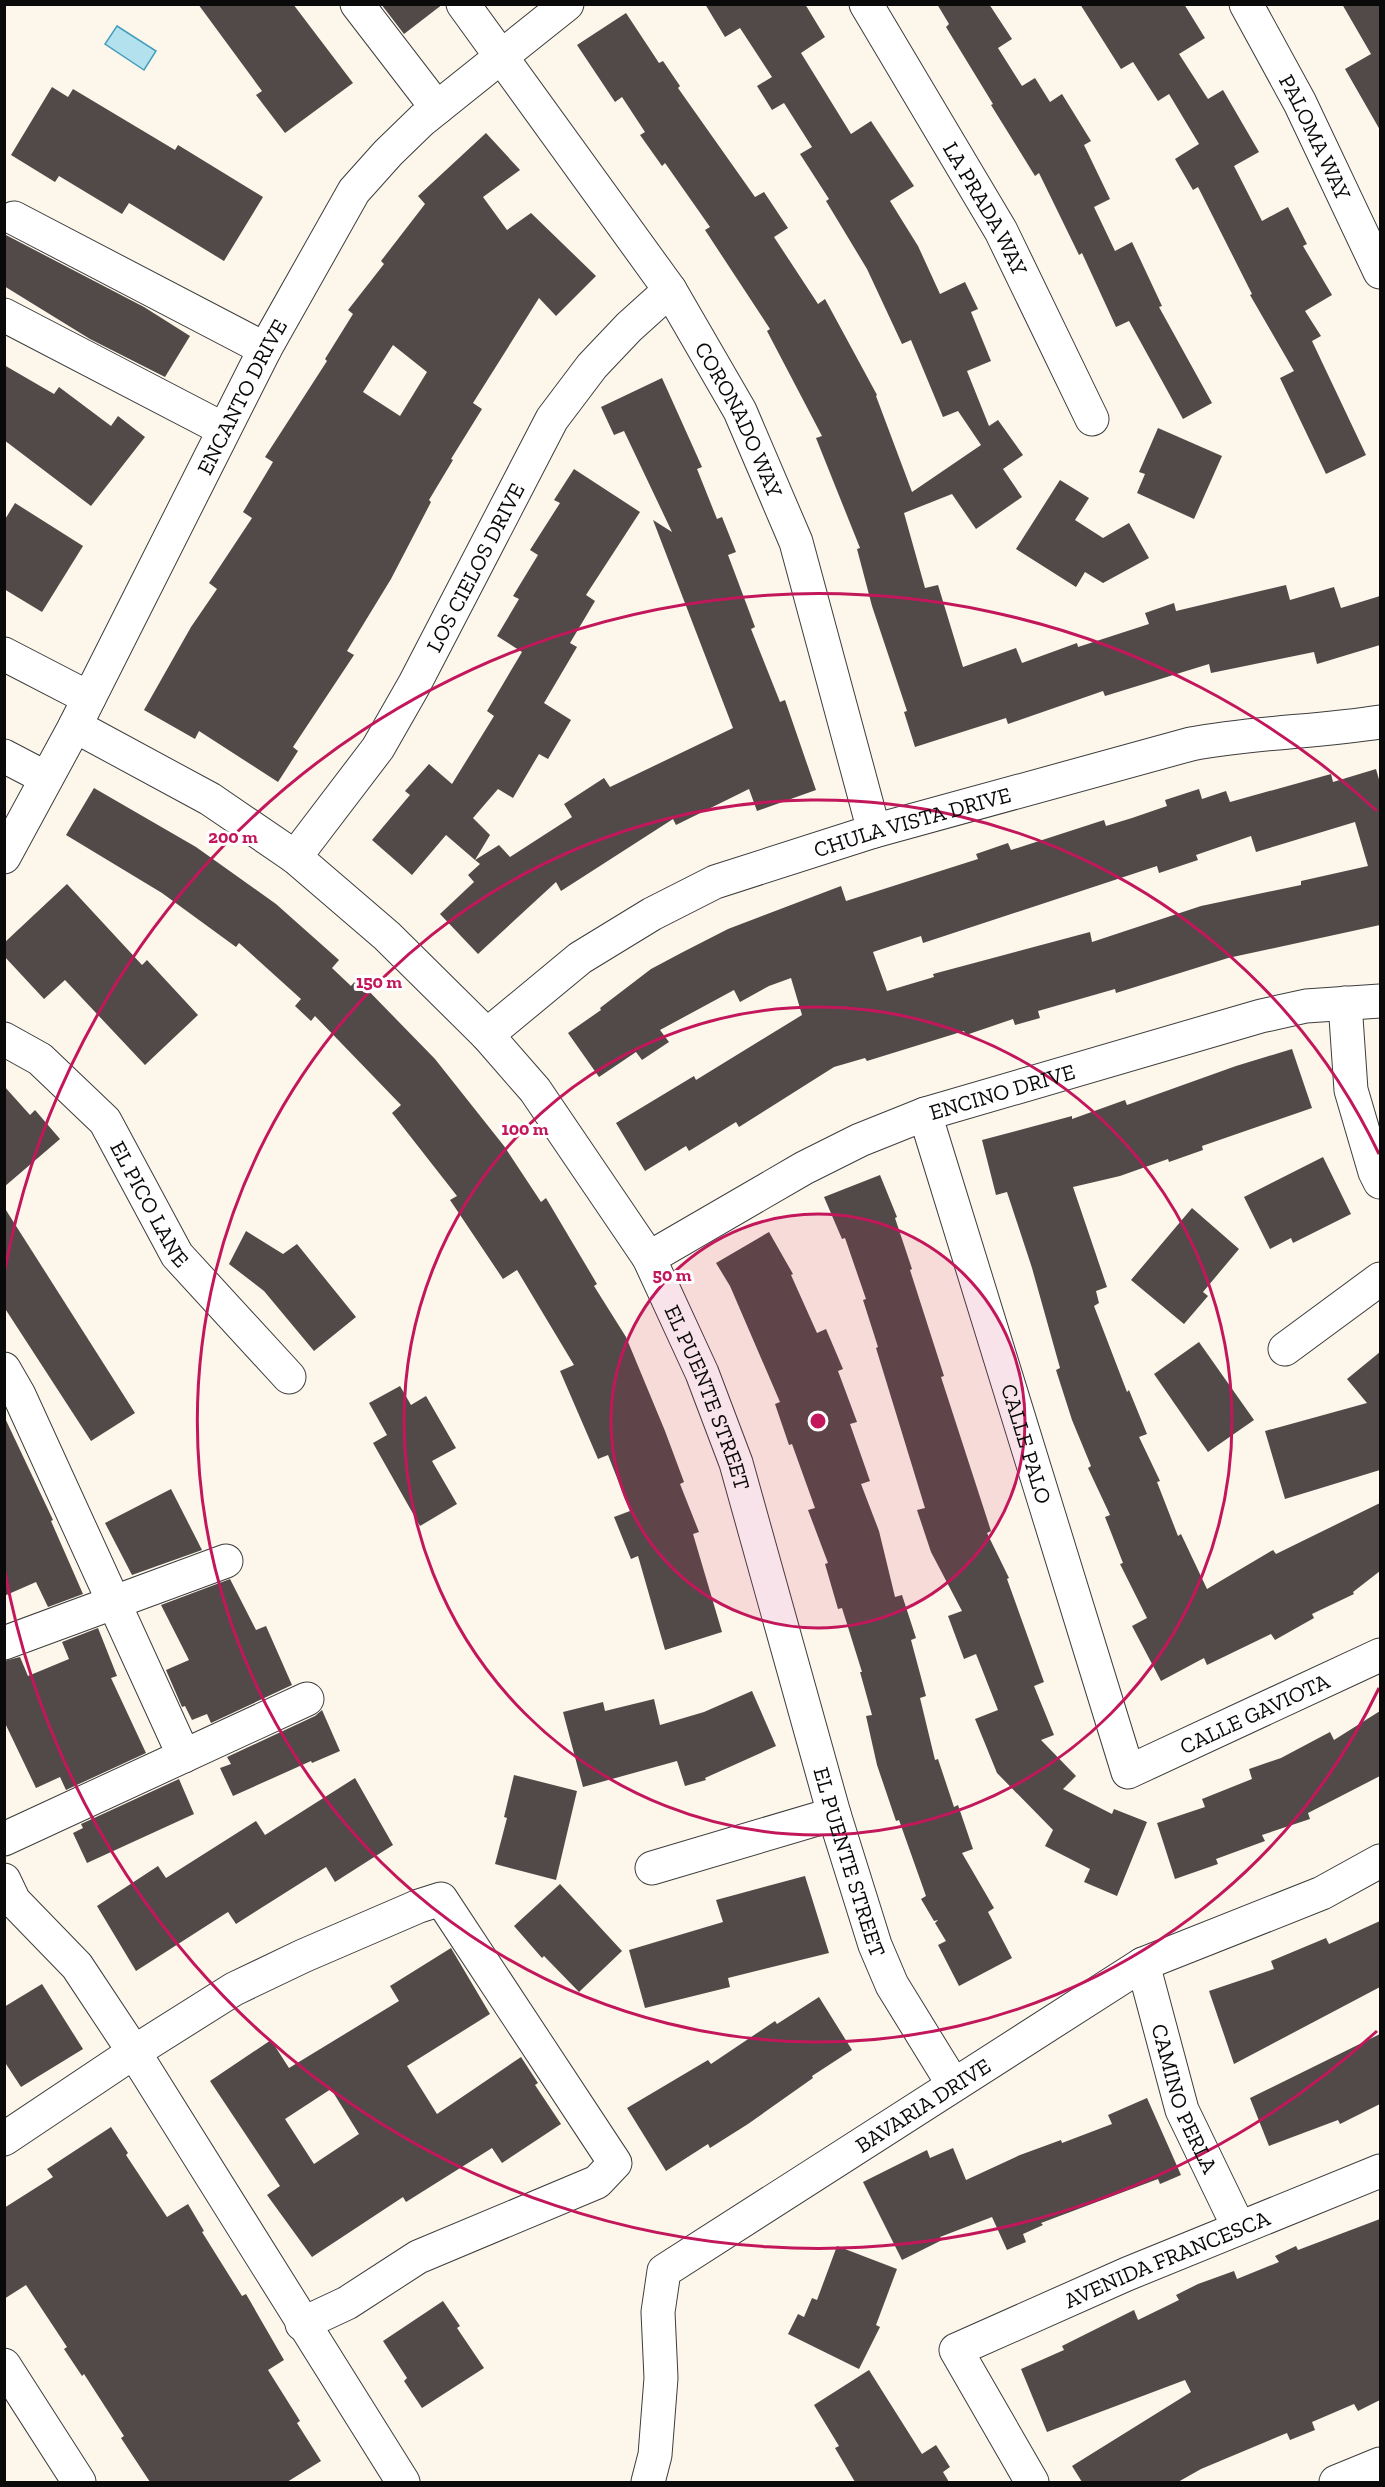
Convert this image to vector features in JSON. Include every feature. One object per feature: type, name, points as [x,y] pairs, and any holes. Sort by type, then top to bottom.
[{"type":"street","points":[[357,4],[437,108]]},
{"type":"street","name":"CORONADO WAY","points":[[463,4],[670,290],[741,411],[796,542],[874,831]]},
{"type":"street","name":"ENCANTO DRIVE","points":[[4,857],[82,712],[265,349],[354,191],[388,153],[437,108],[567,4]]},
{"type":"street","name":"LA PRADA WAY","points":[[866,4],[1001,231],[1092,419]]},
{"type":"street","name":"PALOMA WAY","points":[[1246,4],[1300,103],[1380,272]]},
{"type":"street","points":[[14,218],[265,349]]},
{"type":"street","name":"LOS CIELOS DRIVE","points":[[295,857],[378,748],[419,675],[552,419],[592,366],[629,327],[670,290]]},
{"type":"street","points":[[4,315],[223,429]]},
{"type":"street","name":"EL PUENTE STREET","points":[[4,654],[82,712],[295,857],[387,936],[487,1035],[535,1090],[649,1258],[702,1373],[736,1463],[834,1814],[875,1946],[892,1985],[953,2084]]},
{"type":"street","name":"CHULA VISTA DRIVE","points":[[487,1035],[580,958],[652,914],[715,882],[874,831],[1191,744],[1236,735],[1333,729],[1380,722]]},
{"type":"street","points":[[4,756],[46,778]]},
{"type":"street","name":"ENCINO DRIVE","points":[[649,1258],[804,1168],[860,1140],[925,1114],[1261,1016],[1306,1006],[1380,1001]]},
{"type":"street","points":[[1346,1003],[1351,1090],[1380,1182]]},
{"type":"street","name":"EL PICO LANE","points":[[4,1039],[40,1059],[105,1121],[177,1255],[289,1377]]},
{"type":"street","name":"CALLE PALO","points":[[925,1114],[1128,1772]]},
{"type":"street","points":[[1285,1348],[1380,1279]]},
{"type":"street","points":[[4,1369],[19,1395],[184,1756]]},
{"type":"street","points":[[4,1643],[226,1561]]},
{"type":"street","name":"CALLE GAVIOTA","points":[[1128,1772],[1380,1655]]},
{"type":"street","points":[[4,1839],[307,1699]]},
{"type":"street","points":[[652,1868],[834,1814]]},
{"type":"street","name":"BAVARIA DRIVE","points":[[648,2482],[655,2454],[661,2378],[658,2312],[664,2271],[1143,1964],[1322,1893],[1380,1861]]},
{"type":"street","points":[[9,1890],[77,1965],[134,2052],[302,2324],[403,2482]]},
{"type":"street","points":[[4,2139],[134,2052],[234,1989],[324,1947],[419,1906],[441,1899],[615,2163],[597,2182],[418,2257],[347,2303],[302,2324]]},
{"type":"street","name":"CAMINO PERLA","points":[[1143,1964],[1182,2110],[1239,2228]]},
{"type":"street","name":"AVENIDA FRANCESCA","points":[[1032,2482],[956,2350],[1127,2274],[1380,2171]]},
{"type":"street","points":[[4,2365],[79,2482]]},
{"type":"street","points":[[1336,2482],[1380,2464]]},
{"type":"water","points":[[117,26],[156,51],[144,70],[105,44]]},
{"type":"building","points":[[198,4],[293,4],[353,83],[285,133],[256,95],[262,91]]},
{"type":"building","points":[[381,4],[443,4],[404,34]]},
{"type":"building","points":[[705,4],[805,4],[825,37],[801,53],[851,134],[871,121],[914,186],[890,201],[918,246],[940,294],[965,282],[978,309],[971,312],[991,361],[967,371],[989,426],[998,420],[1023,455],[1003,469],[1022,497],[976,529],[952,494],[904,513],[925,588],[938,585],[963,667],[1016,648],[1022,663],[1077,643],[1078,647],[1149,624],[1145,613],[1174,603],[1176,611],[1286,585],[1290,600],[1334,587],[1341,608],[1380,596],[1380,645],[1317,664],[1314,652],[1211,673],[1209,664],[1105,696],[1103,691],[1008,724],[1006,718],[915,747],[904,712],[907,711],[872,606],[857,549],[860,548],[816,438],[822,436],[767,331],[770,329],[705,230],[710,227],[665,163],[662,166],[640,135],[645,132],[622,97],[615,102],[577,45],[626,13],[659,63],[663,61],[680,86],[678,88],[755,197],[764,192],[788,228],[774,237],[818,304],[825,299],[877,395],[912,492],[981,445],[958,411],[943,417],[911,340],[902,344],[867,269],[826,201],[829,199],[800,154],[812,147],[784,103],[772,110],[757,86],[772,77],[740,28],[725,37]]},
{"type":"building","points":[[937,4],[989,4],[1012,39],[998,48],[1022,86],[1035,78],[1050,102],[1062,94],[1091,141],[1084,145],[1110,199],[1094,207],[1115,251],[1132,242],[1162,306],[1159,307],[1212,403],[1183,419],[1129,321],[1116,327],[1082,253],[1079,255],[1039,173],[1035,176],[991,105],[993,104],[946,27],[949,24]]},
{"type":"building","points":[[1080,4],[1184,4],[1205,38],[1179,54],[1208,99],[1223,90],[1259,152],[1234,166],[1262,221],[1288,207],[1307,244],[1303,246],[1332,295],[1305,311],[1321,336],[1312,341],[1366,455],[1326,474],[1280,378],[1294,371],[1250,295],[1252,294],[1198,187],[1193,190],[1175,159],[1199,144],[1169,94],[1158,101],[1133,62],[1121,69]]},
{"type":"building","points":[[1342,4],[1380,4],[1380,130],[1345,69],[1371,54]]},
{"type":"building","points":[[52,87],[68,97],[73,89],[175,150],[178,145],[263,197],[224,261],[129,203],[122,214],[59,176],[55,182],[11,155]]},
{"type":"building","points":[[486,133],[520,170],[483,197],[507,230],[531,213],[596,276],[556,316],[539,298],[473,403],[482,409],[429,500],[431,502],[391,579],[347,651],[354,655],[293,747],[298,751],[278,782],[199,731],[195,739],[144,710],[191,627],[217,589],[209,583],[252,518],[243,512],[273,462],[265,457],[327,361],[325,359],[353,314],[348,310],[384,264],[381,261],[425,204],[418,196]],"holes":[[[393,345],[427,372],[400,416],[363,392]]]},
{"type":"building","points":[[4,234],[144,307],[190,336],[165,377],[90,339],[4,286]]},
{"type":"building","points":[[4,365],[54,394],[59,387],[111,426],[118,416],[145,437],[91,506],[4,440]]},
{"type":"building","points":[[662,378],[702,467],[697,469],[717,519],[722,517],[736,552],[728,555],[755,627],[751,629],[780,702],[785,700],[816,790],[757,811],[749,789],[676,825],[673,819],[561,891],[556,882],[478,954],[440,914],[474,882],[468,875],[480,864],[475,860],[499,845],[510,857],[572,817],[564,804],[604,778],[610,787],[733,728],[653,520],[672,532],[624,431],[614,435],[601,407]]},
{"type":"building","points":[[1158,428],[1222,456],[1194,519],[1137,493],[1145,474],[1139,472]]},
{"type":"building","points":[[574,469],[640,512],[586,595],[595,601],[570,643],[577,647],[544,703],[571,720],[548,759],[539,754],[513,798],[498,789],[473,818],[490,835],[475,860],[446,835],[412,875],[372,840],[410,795],[405,791],[429,764],[452,784],[494,716],[487,711],[522,652],[497,636],[519,599],[513,596],[538,555],[530,550],[560,503],[554,500]]},
{"type":"building","points":[[1060,480],[1089,498],[1075,520],[1103,538],[1129,523],[1149,558],[1103,583],[1085,572],[1076,587],[1016,549]]},
{"type":"building","points":[[15,503],[83,546],[42,612],[4,589],[4,521]]},
{"type":"building","points":[[1376,769],[1380,783],[1380,925],[1228,958],[1116,993],[1115,989],[1038,1011],[1040,1018],[1015,1025],[1013,1019],[966,1035],[964,1031],[867,1061],[865,1058],[834,1067],[739,1127],[736,1122],[689,1151],[686,1146],[645,1171],[616,1123],[694,1076],[696,1080],[802,1015],[791,978],[769,986],[740,1002],[734,990],[660,1030],[669,1042],[642,1060],[636,1052],[599,1077],[568,1033],[601,1010],[600,1008],[651,969],[728,929],[841,886],[846,901],[978,859],[976,854],[1008,843],[1011,850],[1104,820],[1106,826],[1132,818],[1167,806],[1165,800],[1199,789],[1202,799],[1226,791],[1230,802],[1331,774],[1333,782]],"holes":[[[1355,822],[1368,866],[1301,881],[1301,885],[1201,906],[1092,942],[1090,932],[933,974],[934,977],[887,991],[873,952],[921,936],[923,943],[1157,866],[1159,873],[1198,860],[1196,855],[1251,836],[1256,852]]]},
{"type":"building","points":[[94,788],[196,847],[276,904],[339,960],[332,968],[351,986],[357,979],[435,1059],[504,1146],[541,1202],[546,1198],[597,1284],[594,1286],[626,1337],[665,1431],[684,1482],[680,1484],[699,1532],[693,1534],[722,1632],[665,1650],[638,1556],[631,1559],[614,1517],[630,1511],[608,1455],[598,1459],[560,1371],[574,1365],[517,1270],[503,1279],[450,1200],[457,1196],[392,1113],[401,1105],[315,1016],[311,1021],[295,1006],[301,999],[239,943],[236,947],[162,893],[66,835]]},
{"type":"building","points":[[67,884],[142,965],[147,960],[198,1015],[145,1065],[65,980],[44,999],[4,956],[4,943]]},
{"type":"building","points":[[1292,1049],[1312,1108],[1202,1146],[1203,1150],[1169,1162],[1168,1159],[1120,1176],[1073,1187],[1107,1287],[1096,1291],[1099,1303],[1094,1306],[1127,1392],[1129,1390],[1147,1434],[1139,1437],[1160,1481],[1157,1482],[1178,1536],[1181,1534],[1207,1589],[1273,1550],[1276,1554],[1380,1503],[1380,1571],[1353,1592],[1354,1594],[1312,1614],[1314,1618],[1275,1640],[1271,1634],[1207,1665],[1204,1658],[1161,1681],[1132,1626],[1147,1618],[1120,1564],[1123,1563],[1105,1517],[1110,1515],[1088,1468],[1091,1466],[1072,1420],[1056,1370],[1060,1368],[1032,1268],[1007,1192],[996,1195],[982,1140],[1072,1116],[1072,1119],[1125,1100],[1127,1105],[1236,1066]]},
{"type":"building","points":[[4,1086],[30,1115],[35,1110],[60,1139],[4,1187]]},
{"type":"building","points":[[1323,1157],[1351,1214],[1293,1243],[1291,1238],[1270,1249],[1244,1197]]},
{"type":"building","points":[[880,1175],[897,1217],[895,1218],[912,1269],[910,1270],[944,1376],[941,1377],[991,1531],[987,1533],[1009,1578],[1007,1579],[1044,1682],[1034,1686],[1054,1735],[1041,1740],[1076,1776],[1063,1789],[1112,1814],[1114,1809],[1147,1822],[1117,1896],[1084,1882],[1090,1869],[1045,1846],[1053,1830],[997,1773],[975,1719],[998,1710],[976,1654],[964,1659],[948,1616],[962,1611],[931,1552],[917,1510],[925,1508],[876,1348],[878,1347],[863,1300],[866,1299],[845,1238],[842,1239],[824,1197]]},
{"type":"building","points":[[4,1207],[135,1413],[91,1441],[4,1307]]},
{"type":"building","points":[[1192,1208],[1239,1249],[1203,1292],[1208,1296],[1184,1324],[1131,1280]]},
{"type":"building","points":[[246,1231],[283,1254],[297,1244],[356,1317],[314,1351],[264,1291],[229,1264]]},
{"type":"building","points":[[769,1232],[793,1274],[791,1275],[817,1333],[826,1329],[843,1369],[838,1371],[857,1422],[850,1424],[870,1481],[861,1484],[879,1531],[895,1597],[902,1595],[916,1638],[911,1640],[926,1696],[920,1698],[935,1760],[938,1759],[954,1807],[958,1805],[973,1849],[962,1853],[994,1908],[988,1912],[1012,1958],[959,1986],[938,1945],[946,1941],[935,1923],[938,1920],[934,1921],[921,1899],[926,1896],[899,1820],[896,1821],[877,1765],[866,1716],[872,1715],[860,1672],[862,1672],[842,1608],[838,1609],[825,1564],[828,1563],[808,1510],[815,1508],[775,1404],[780,1402],[730,1286],[716,1263]]},
{"type":"building","points":[[1199,1342],[1254,1420],[1208,1452],[1154,1374]]},
{"type":"building","points":[[1380,1352],[1380,1470],[1285,1499],[1265,1431],[1367,1403],[1347,1379]]},
{"type":"building","points":[[400,1386],[411,1405],[426,1396],[456,1448],[432,1461],[457,1504],[420,1526],[373,1443],[387,1435],[369,1403]]},
{"type":"building","points":[[4,1416],[53,1520],[51,1521],[83,1594],[48,1607],[36,1582],[4,1596]]},
{"type":"building","points":[[171,1489],[202,1550],[132,1575],[105,1523]]},
{"type":"building","points":[[230,1579],[256,1630],[266,1626],[292,1685],[211,1723],[207,1714],[192,1720],[185,1706],[182,1707],[166,1670],[189,1660],[161,1605]]},
{"type":"building","points":[[98,1628],[117,1676],[111,1678],[146,1753],[66,1790],[60,1777],[36,1788],[4,1721],[4,1661],[20,1657],[28,1676],[69,1659],[62,1642]]},
{"type":"building","points":[[752,1691],[776,1746],[705,1778],[706,1780],[685,1786],[677,1761],[583,1787],[563,1712],[603,1702],[605,1711],[654,1699],[660,1725],[704,1712]]},
{"type":"building","points":[[322,1710],[340,1751],[312,1763],[311,1761],[233,1796],[220,1768],[231,1764],[227,1757],[315,1716]]},
{"type":"building","points":[[1380,1711],[1380,1776],[1308,1813],[1310,1819],[1262,1835],[1265,1841],[1216,1859],[1218,1864],[1175,1879],[1157,1823],[1205,1807],[1202,1799],[1252,1779],[1249,1769],[1281,1758],[1330,1732],[1334,1740]]},
{"type":"building","points":[[514,1775],[577,1791],[556,1880],[495,1864],[507,1818],[504,1817]]},
{"type":"building","points":[[355,1778],[393,1845],[335,1882],[326,1867],[236,1924],[228,1912],[136,1971],[97,1906],[158,1866],[166,1878],[256,1821],[265,1835]]},
{"type":"building","points":[[179,1779],[194,1814],[87,1863],[73,1833],[83,1828],[81,1824]]},
{"type":"building","points":[[805,1876],[829,1953],[728,1978],[730,1987],[645,2008],[629,1950],[723,1922],[716,1900]]},
{"type":"building","points":[[560,1884],[622,1951],[579,1992],[544,1956],[542,1958],[514,1926]]},
{"type":"building","points":[[1380,1921],[1380,1987],[1234,2064],[1209,1991],[1274,1969],[1271,1961],[1326,1938],[1329,1944]]},
{"type":"building","points":[[451,1948],[490,2014],[407,2066],[437,2114],[521,2057],[538,2083],[535,2085],[561,2124],[502,2163],[492,2148],[406,2202],[403,2197],[312,2257],[267,2195],[280,2186],[210,2081],[271,2040],[289,2068],[399,2001],[390,1986]],"holes":[[[331,2089],[359,2134],[314,2164],[285,2119]]]},
{"type":"building","points":[[42,1984],[83,2049],[21,2087],[4,2061],[4,2007]]},
{"type":"building","points":[[819,1997],[852,2050],[812,2076],[813,2078],[748,2124],[710,2148],[708,2144],[666,2171],[627,2108],[708,2060],[711,2064],[775,2021],[777,2024]]},
{"type":"building","points":[[1380,2034],[1380,2104],[1340,2124],[1338,2120],[1269,2146],[1250,2098]]},
{"type":"building","points":[[1147,2098],[1181,2175],[1160,2184],[1158,2179],[1041,2223],[1043,2225],[1023,2234],[1026,2242],[1007,2250],[992,2217],[940,2237],[942,2240],[902,2260],[863,2182],[927,2150],[930,2158],[953,2148],[966,2180],[1020,2155],[1061,2140],[1062,2143],[1112,2124],[1108,2115]]},
{"type":"building","points":[[111,2127],[128,2153],[126,2155],[167,2217],[188,2204],[204,2231],[202,2232],[242,2296],[246,2294],[284,2360],[268,2370],[300,2421],[297,2423],[321,2461],[287,2482],[150,2482],[121,2438],[124,2436],[84,2374],[82,2376],[64,2349],[67,2347],[26,2285],[4,2299],[4,2208],[53,2177],[47,2169]]},
{"type":"building","points":[[1380,2219],[1380,2400],[1358,2411],[1354,2404],[1312,2422],[1315,2430],[1290,2440],[1287,2433],[1201,2469],[1178,2482],[1082,2482],[1072,2466],[1191,2392],[1185,2380],[1047,2432],[1021,2369],[1064,2350],[1062,2346],[1134,2310],[1138,2320],[1179,2300],[1176,2295],[1198,2284],[1234,2271],[1237,2279],[1279,2262],[1275,2256],[1296,2246],[1298,2250]]},
{"type":"building","points":[[837,2246],[897,2269],[876,2325],[880,2327],[859,2369],[788,2334],[798,2314],[804,2317],[812,2298],[817,2300]]},
{"type":"building","points":[[443,2301],[460,2326],[457,2328],[484,2368],[422,2408],[404,2381],[407,2378],[383,2341]]},
{"type":"building","points":[[869,2370],[922,2454],[936,2445],[950,2467],[943,2472],[949,2482],[855,2482],[835,2448],[839,2446],[814,2405]]}]
